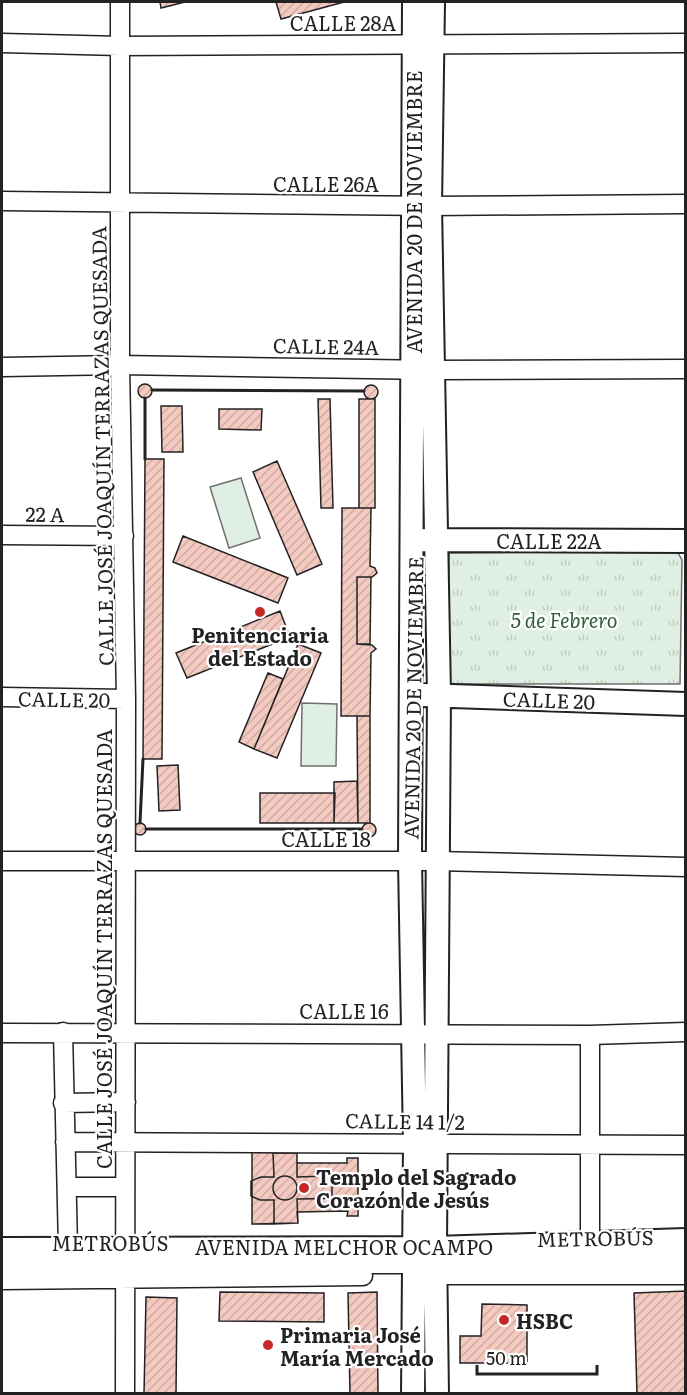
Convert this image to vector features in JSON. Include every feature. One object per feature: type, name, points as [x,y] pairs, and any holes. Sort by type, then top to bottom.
[{"type":"main road","name":"AVENIDA 20 DE NOVIEMBRE","points":[[414,2],[424,44]]},
{"type":"main road","name":"AVENIDA 20 DE NOVIEMBRE","points":[[425,1143],[413,1033],[410,861],[413,695],[424,539],[422,206],[424,44],[433,2]]},
{"type":"main road","name":"AVENIDA 20 DE NOVIEMBRE","points":[[413,1394],[425,1262],[425,1143],[436,1033],[439,695],[424,539]]},
{"type":"main road","name":"CALLE 22A","points":[[424,539],[686,541]]},
{"type":"main road","name":"CALLE 20","points":[[413,695],[686,704]]},
{"type":"main road","name":"AVENIDA MELCHOR OCAMPO","points":[[2,1249],[68,1248],[125,1263],[425,1262],[590,1241],[686,1240]]},
{"type":"main road","name":"AVENIDA 20 DE NOVIEMBRE","points":[[425,1262],[438,1394]]},
{"type":"street","name":"CALLE JOSÉ JOAQUÍN TERRAZAS QUESADA","points":[[120,2],[120,365],[126,699],[125,1394]]},
{"type":"street","name":"CALLE 28A","points":[[2,43],[120,46],[686,42]]},
{"type":"street","name":"CALLE 26A","points":[[2,201],[121,205],[686,204]]},
{"type":"street","name":"CALLE 24A","points":[[2,367],[120,365],[423,370],[686,369]]},
{"type":"street","name":"22 A","points":[[2,535],[124,536]]},
{"type":"street","name":"CALLE 20","points":[[2,697],[126,699]]},
{"type":"street","name":"CALLE 18","points":[[2,861],[125,859],[436,861],[686,867]]},
{"type":"street","points":[[63,1032],[68,1248]]},
{"type":"street","name":"CALLE 16","points":[[2,1033],[590,1035],[686,1032]]},
{"type":"street","points":[[590,1035],[588,1143],[592,1200],[590,1241]]},
{"type":"street","points":[[63,1103],[126,1102]]},
{"type":"street","name":"CALLE 14 1/2","points":[[64,1142],[124,1140],[686,1145]]},
{"type":"street","points":[[67,1187],[125,1187]]},
{"type":"street","name":"METROBÚS","points":[[425,1262],[686,1259]]},
{"type":"street","name":"AVENIDA MELCHOR OCAMPO","points":[[2,1280],[125,1263],[425,1262],[686,1275]]},
{"type":"street","name":"METROBÚS","points":[[2,1264],[125,1263]]},
{"type":"green space","points":[[241,478],[260,538],[229,548],[210,487]]},
{"type":"green space","name":"5 de Febrero","points":[[677,551],[682,560],[680,684],[448,684],[449,553]]},
{"type":"green space","points":[[302,703],[337,704],[336,766],[301,766]]},
{"type":"building","points":[[160,2],[185,2],[161,8]]},
{"type":"building","points":[[276,2],[344,2],[281,19]]},
{"type":"building","points":[[142,384],[148,384],[152,391],[148,398],[142,398],[138,394],[138,388]]},
{"type":"building","points":[[371,385],[376,387],[378,392],[376,397],[371,399],[366,397],[364,392],[366,387]]},
{"type":"building","points":[[318,399],[330,399],[333,508],[321,508]]},
{"type":"building","points":[[359,399],[375,399],[375,508],[359,508]]},
{"type":"building","points":[[161,406],[182,406],[183,452],[162,452]]},
{"type":"building","points":[[219,409],[262,409],[261,430],[219,429]]},
{"type":"building","points":[[145,459],[164,459],[162,759],[143,759]]},
{"type":"building","points":[[277,461],[322,564],[297,575],[253,472]]},
{"type":"building","points":[[342,508],[371,508],[370,566],[375,568],[377,573],[372,577],[357,577],[357,644],[372,645],[376,649],[371,653],[370,716],[341,716]]},
{"type":"building","points":[[183,536],[288,578],[278,603],[173,562]]},
{"type":"building","points":[[357,577],[371,577],[370,644],[357,644]]},
{"type":"building","points":[[280,611],[290,637],[187,678],[176,653]]},
{"type":"building","points":[[298,644],[321,653],[277,758],[254,749]]},
{"type":"building","points":[[268,673],[283,679],[254,749],[239,742]]},
{"type":"building","points":[[357,716],[370,716],[370,823],[358,823]]},
{"type":"building","points":[[178,765],[180,810],[159,811],[157,766]]},
{"type":"building","points":[[357,781],[358,823],[334,823],[334,782]]},
{"type":"building","points":[[260,793],[335,793],[334,823],[260,823]]},
{"type":"building","points":[[140,823],[146,829],[140,835],[134,829]]},
{"type":"building","points":[[366,823],[372,823],[376,830],[372,837],[366,837],[362,833],[362,827]]},
{"type":"building","name":"Templo del Sagrado Corazón de Jesús","points":[[252,1152],[297,1153],[297,1163],[347,1163],[347,1158],[358,1158],[358,1216],[347,1216],[348,1211],[297,1212],[298,1223],[252,1224]]},
{"type":"building","points":[[273,1153],[297,1153],[297,1177],[358,1175],[358,1198],[297,1199],[298,1223],[274,1224],[274,1200],[260,1200],[251,1196],[251,1181],[261,1177],[274,1177]]},
{"type":"building","points":[[332,1175],[358,1175],[358,1198],[332,1199]]},
{"type":"building","points":[[285,1176],[293,1180],[297,1188],[293,1196],[285,1200],[277,1196],[273,1188],[277,1180]]},
{"type":"building","points":[[686,1291],[686,1394],[637,1394],[634,1293]]},
{"type":"building","points":[[220,1292],[324,1293],[324,1322],[219,1321]]},
{"type":"building","points":[[377,1292],[378,1394],[350,1394],[348,1293]]},
{"type":"building","points":[[146,1297],[177,1298],[176,1394],[144,1394]]},
{"type":"building","name":"HSBC","points":[[482,1304],[527,1305],[527,1363],[460,1363],[460,1336],[481,1336]]},
{"type":"wall","points":[[152,390],[364,391]]},
{"type":"wall","points":[[145,398],[145,459]]},
{"type":"wall","points":[[140,823],[143,759]]},
{"type":"wall","points":[[146,829],[362,829]]},
{"type":"place","name":"Penitenciaria del Estado","points":[[260,612]]},
{"type":"place","name":"Templo del Sagrado Corazón de Jesús","points":[[304,1188]]},
{"type":"place","name":"HSBC","points":[[504,1320]]},
{"type":"place","name":"Primaria José María Mercado","points":[[268,1345]]}]
